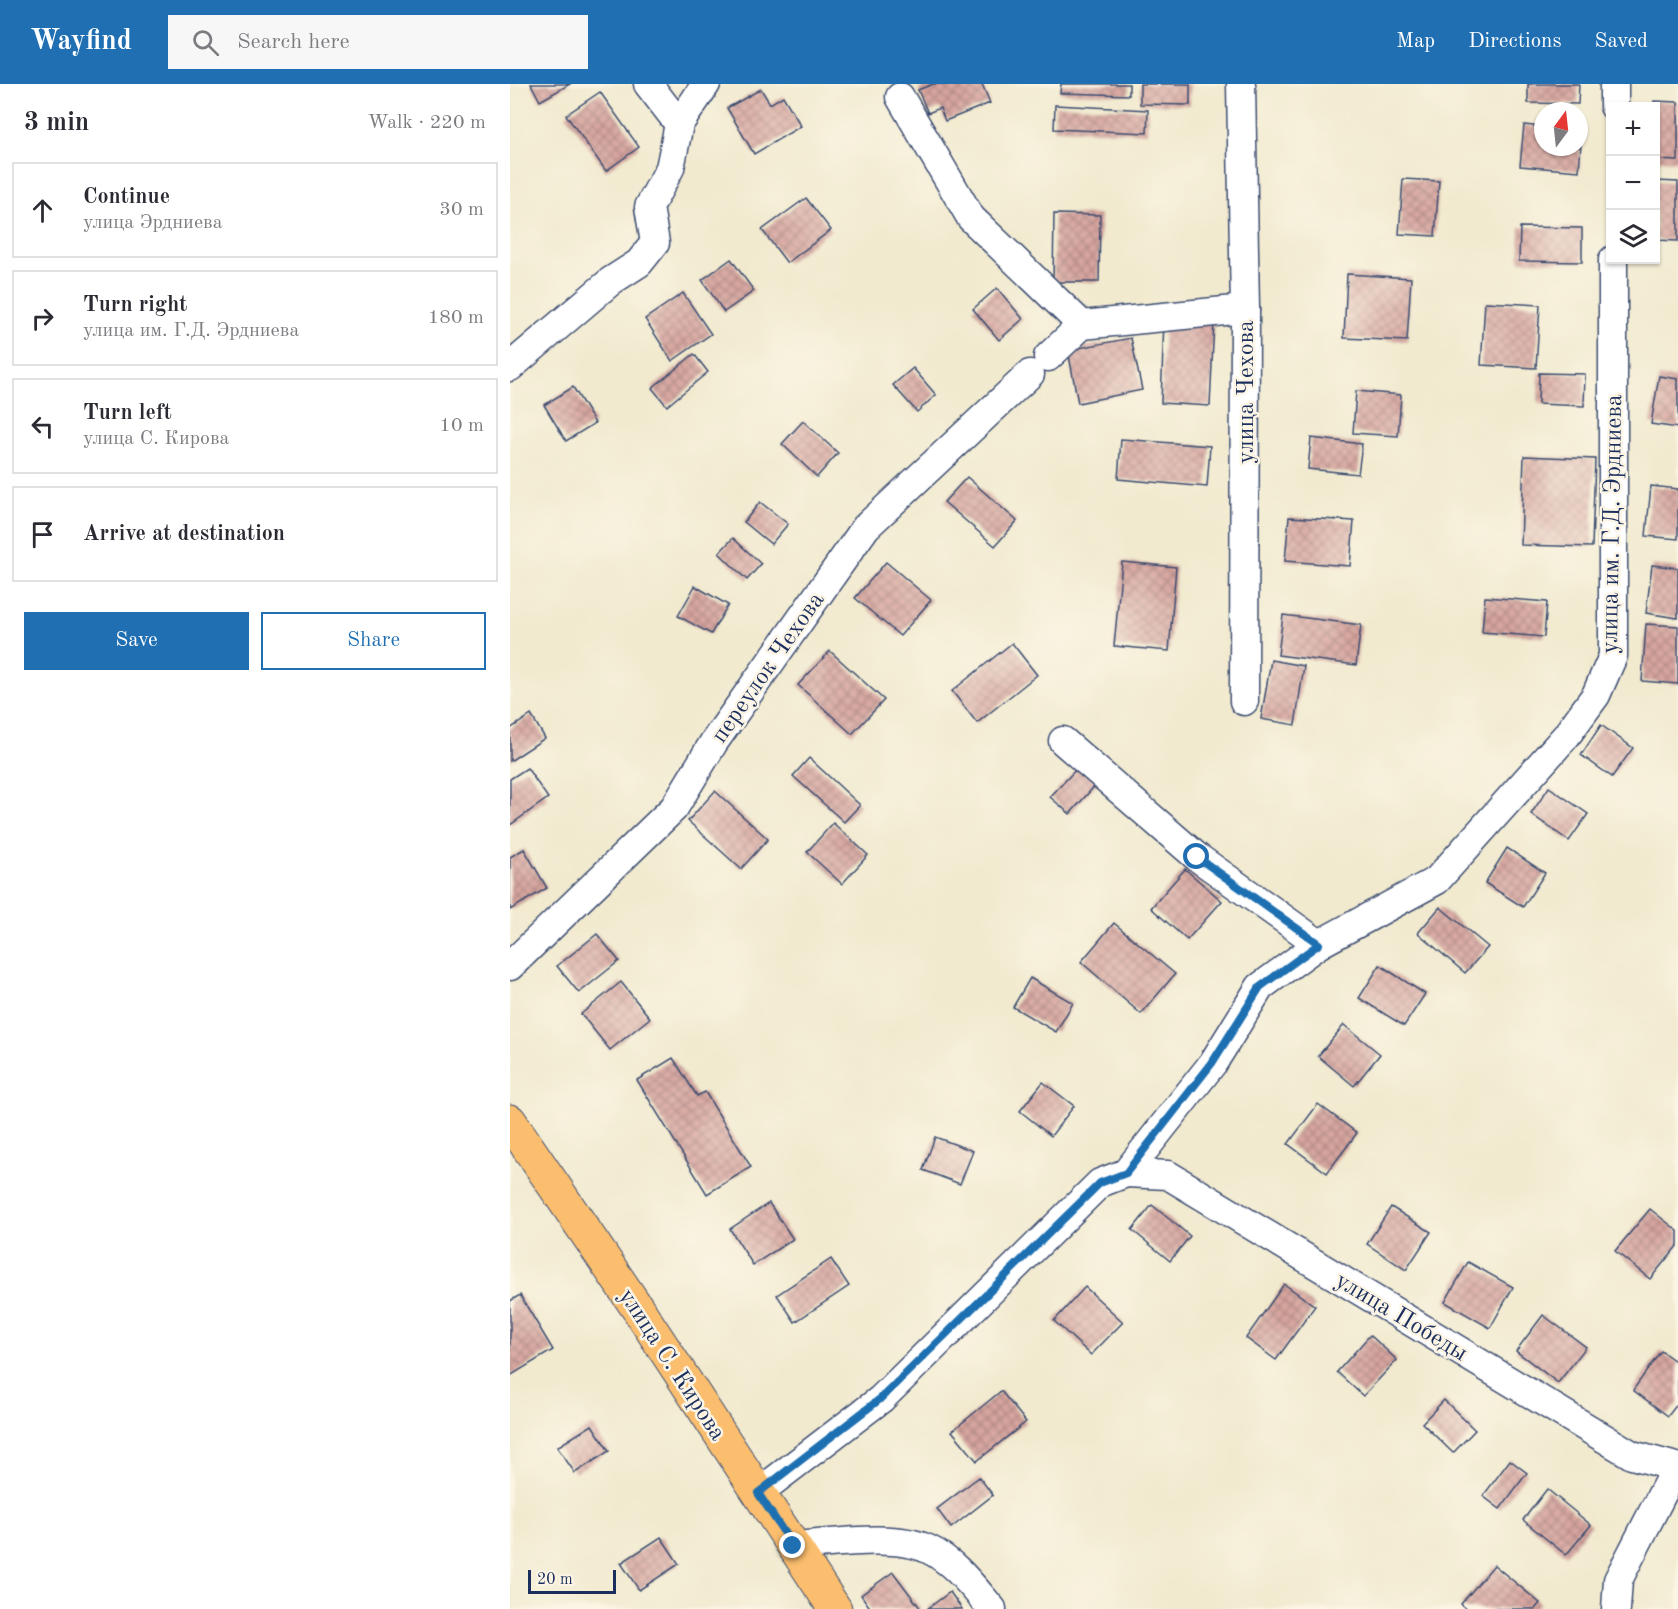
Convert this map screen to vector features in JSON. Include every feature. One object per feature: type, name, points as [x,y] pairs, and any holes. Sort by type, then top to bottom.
[{"type":"main road","name":"улица С. Кирова","points":[[510,1120],[638,1309],[835,1609]]},
{"type":"street","points":[[648,84],[678,124]]},
{"type":"street","points":[[510,367],[611,281],[639,263],[656,243],[649,207],[670,168],[678,124],[706,84]]},
{"type":"street","name":"улица Чехова","points":[[1241,84],[1245,309],[1245,701]]},
{"type":"street","points":[[1614,84],[1614,102]]},
{"type":"street","points":[[900,97],[971,218],[1083,325],[1245,309]]},
{"type":"street","name":"улица им. Г.Д. Эрдниева","points":[[758,1493],[880,1399],[1100,1183],[1126,1173],[1212,1063],[1260,987],[1319,944],[1437,880],[1566,736],[1596,694],[1612,656],[1613,264]]},
{"type":"street","name":"переулок Чехова","points":[[510,966],[674,808],[714,742],[866,526],[1083,325]]},
{"type":"street","points":[[1063,741],[1197,857],[1319,944]]},
{"type":"street","name":"улица Победы","points":[[1126,1173],[1168,1175],[1632,1455],[1677,1467]]},
{"type":"street","points":[[1616,1609],[1618,1580],[1677,1467]]},
{"type":"street","points":[[793,1546],[895,1540],[927,1548],[956,1568],[992,1609]]},
{"type":"building","points":[[531,84],[570,84],[540,101]]},
{"type":"building","points":[[933,84],[982,84],[990,103],[945,121],[940,108],[928,113],[918,90]]},
{"type":"building","points":[[1061,84],[1129,84],[1129,95],[1060,93]]},
{"type":"building","points":[[1140,84],[1190,84],[1190,105],[1140,104]]},
{"type":"building","points":[[1528,84],[1579,84],[1578,102],[1528,103]]},
{"type":"building","points":[[761,89],[770,104],[783,96],[801,126],[754,154],[727,108]]},
{"type":"building","points":[[600,92],[639,147],[606,171],[566,115]]},
{"type":"building","points":[[1654,101],[1678,102],[1678,161],[1660,160],[1660,102]]},
{"type":"building","points":[[1055,105],[1148,110],[1147,133],[1054,129]]},
{"type":"building","points":[[1524,125],[1534,126],[1534,156],[1580,156],[1579,171],[1520,166]]},
{"type":"building","points":[[1403,179],[1439,181],[1435,236],[1399,234]]},
{"type":"building","points":[[1660,181],[1678,182],[1678,241],[1660,240]]},
{"type":"building","points":[[806,198],[831,230],[787,263],[762,230]]},
{"type":"building","points":[[1054,214],[1100,215],[1099,282],[1053,282]]},
{"type":"building","points":[[1520,227],[1582,228],[1582,262],[1519,261]]},
{"type":"building","points":[[731,259],[754,291],[724,312],[702,280]]},
{"type":"building","points":[[1347,274],[1411,278],[1407,341],[1344,338]]},
{"type":"building","points":[[997,288],[1023,319],[999,340],[973,309]]},
{"type":"building","points":[[683,293],[711,334],[672,361],[645,319]]},
{"type":"building","points":[[1485,302],[1540,305],[1536,368],[1481,365]]},
{"type":"building","points":[[1164,319],[1214,321],[1210,406],[1161,403]]},
{"type":"building","points":[[1131,338],[1142,390],[1078,403],[1068,350]]},
{"type":"building","points":[[694,354],[708,372],[667,406],[652,388]]},
{"type":"building","points":[[913,368],[936,395],[917,412],[893,385]]},
{"type":"building","points":[[1539,373],[1585,374],[1584,406],[1538,404]]},
{"type":"building","points":[[1659,376],[1678,379],[1678,428],[1651,424]]},
{"type":"building","points":[[573,387],[595,423],[566,441],[544,405]]},
{"type":"building","points":[[1356,391],[1401,395],[1398,436],[1353,433]]},
{"type":"building","points":[[803,421],[838,453],[817,477],[782,444]]},
{"type":"building","points":[[1311,438],[1362,444],[1358,474],[1308,469]]},
{"type":"building","points":[[1121,439],[1210,446],[1207,487],[1118,479]]},
{"type":"building","points":[[1524,456],[1595,459],[1592,547],[1521,545]]},
{"type":"building","points":[[967,477],[1017,521],[995,546],[944,502]]},
{"type":"building","points":[[1651,486],[1678,489],[1678,539],[1646,536]]},
{"type":"building","points":[[760,502],[788,524],[771,544],[744,522]]},
{"type":"building","points":[[1289,517],[1354,521],[1350,566],[1285,561]]},
{"type":"building","points":[[733,538],[761,564],[747,580],[719,553]]},
{"type":"building","points":[[886,562],[931,600],[900,636],[855,598]]},
{"type":"building","points":[[1122,562],[1176,567],[1169,651],[1114,646]]},
{"type":"building","points":[[1652,565],[1678,568],[1678,618],[1646,613]]},
{"type":"building","points":[[695,586],[728,605],[711,634],[678,616]]},
{"type":"building","points":[[1485,597],[1547,602],[1544,637],[1482,632]]},
{"type":"building","points":[[1283,615],[1361,625],[1356,665],[1278,655]]},
{"type":"building","points":[[1646,624],[1678,626],[1678,684],[1642,681]]},
{"type":"building","points":[[1012,643],[1037,675],[977,723],[952,691]]},
{"type":"building","points":[[830,651],[884,700],[852,734],[798,685]]},
{"type":"building","points":[[1271,660],[1304,666],[1295,725],[1261,719]]},
{"type":"building","points":[[531,715],[545,738],[510,761],[510,729]]},
{"type":"building","points":[[1601,725],[1633,748],[1612,777],[1581,755]]},
{"type":"building","points":[[809,758],[860,805],[844,822],[793,776]]},
{"type":"building","points":[[1079,766],[1098,782],[1070,814],[1050,797]]},
{"type":"building","points":[[527,768],[548,798],[510,825],[510,779]]},
{"type":"building","points":[[1549,787],[1588,814],[1569,841],[1531,814]]},
{"type":"building","points":[[715,791],[768,839],[741,869],[688,821]]},
{"type":"building","points":[[833,823],[868,855],[842,884],[807,852]]},
{"type":"building","points":[[1507,848],[1545,873],[1523,907],[1485,883]]},
{"type":"building","points":[[524,849],[547,888],[510,910],[510,857]]},
{"type":"building","points":[[1185,869],[1222,901],[1187,940],[1151,908]]},
{"type":"building","points":[[1440,907],[1488,947],[1465,973],[1418,933]]},
{"type":"building","points":[[1114,923],[1175,974],[1141,1014],[1081,962]]},
{"type":"building","points":[[597,934],[619,961],[579,993],[557,966]]},
{"type":"building","points":[[1380,965],[1425,994],[1404,1026],[1359,998]]},
{"type":"building","points":[[1030,978],[1073,1003],[1056,1032],[1013,1007]]},
{"type":"building","points":[[621,982],[650,1018],[610,1050],[581,1014]]},
{"type":"building","points":[[1344,1025],[1380,1054],[1354,1086],[1318,1056]]},
{"type":"building","points":[[673,1058],[697,1096],[705,1092],[751,1167],[707,1194],[637,1080]]},
{"type":"building","points":[[1043,1082],[1074,1106],[1051,1136],[1020,1111]]},
{"type":"building","points":[[1318,1104],[1357,1133],[1327,1173],[1288,1144]]},
{"type":"building","points":[[935,1137],[973,1151],[960,1184],[923,1170]]},
{"type":"building","points":[[769,1203],[793,1239],[753,1265],[730,1229]]},
{"type":"building","points":[[1152,1205],[1190,1236],[1170,1261],[1132,1230]]},
{"type":"building","points":[[1391,1207],[1431,1232],[1406,1270],[1367,1244]]},
{"type":"building","points":[[1650,1209],[1678,1231],[1678,1245],[1650,1279],[1615,1251]]},
{"type":"building","points":[[831,1259],[849,1286],[795,1322],[777,1295]]},
{"type":"building","points":[[1468,1262],[1513,1287],[1490,1328],[1445,1302]]},
{"type":"building","points":[[1284,1284],[1315,1306],[1276,1360],[1246,1338]]},
{"type":"building","points":[[1085,1287],[1123,1322],[1091,1355],[1054,1321]]},
{"type":"building","points":[[520,1295],[553,1350],[510,1376],[510,1301]]},
{"type":"building","points":[[1543,1315],[1586,1347],[1558,1383],[1516,1351]]},
{"type":"building","points":[[1370,1335],[1397,1360],[1363,1396],[1337,1372]]},
{"type":"building","points":[[1661,1351],[1678,1363],[1678,1403],[1668,1416],[1633,1390]]},
{"type":"building","points":[[1001,1391],[1026,1422],[977,1461],[952,1431]]},
{"type":"building","points":[[1444,1400],[1475,1430],[1453,1453],[1422,1423]]},
{"type":"building","points":[[592,1425],[609,1451],[575,1473],[557,1447]]},
{"type":"building","points":[[1510,1460],[1527,1473],[1500,1509],[1483,1496]]},
{"type":"building","points":[[979,1477],[993,1495],[951,1528],[937,1509]]},
{"type":"building","points":[[1547,1489],[1591,1525],[1566,1555],[1523,1520]]},
{"type":"building","points":[[661,1537],[679,1564],[639,1590],[621,1563]]},
{"type":"building","points":[[1494,1565],[1540,1603],[1535,1609],[1466,1609],[1461,1604]]},
{"type":"building","points":[[893,1572],[921,1609],[871,1609],[861,1595]]},
{"type":"building","points":[[950,1592],[962,1609],[927,1609]]},
{"type":"route","points":[[793,1546],[758,1493],[880,1399],[1100,1183],[1126,1173],[1212,1063],[1260,987],[1319,944],[1197,857]]}]
